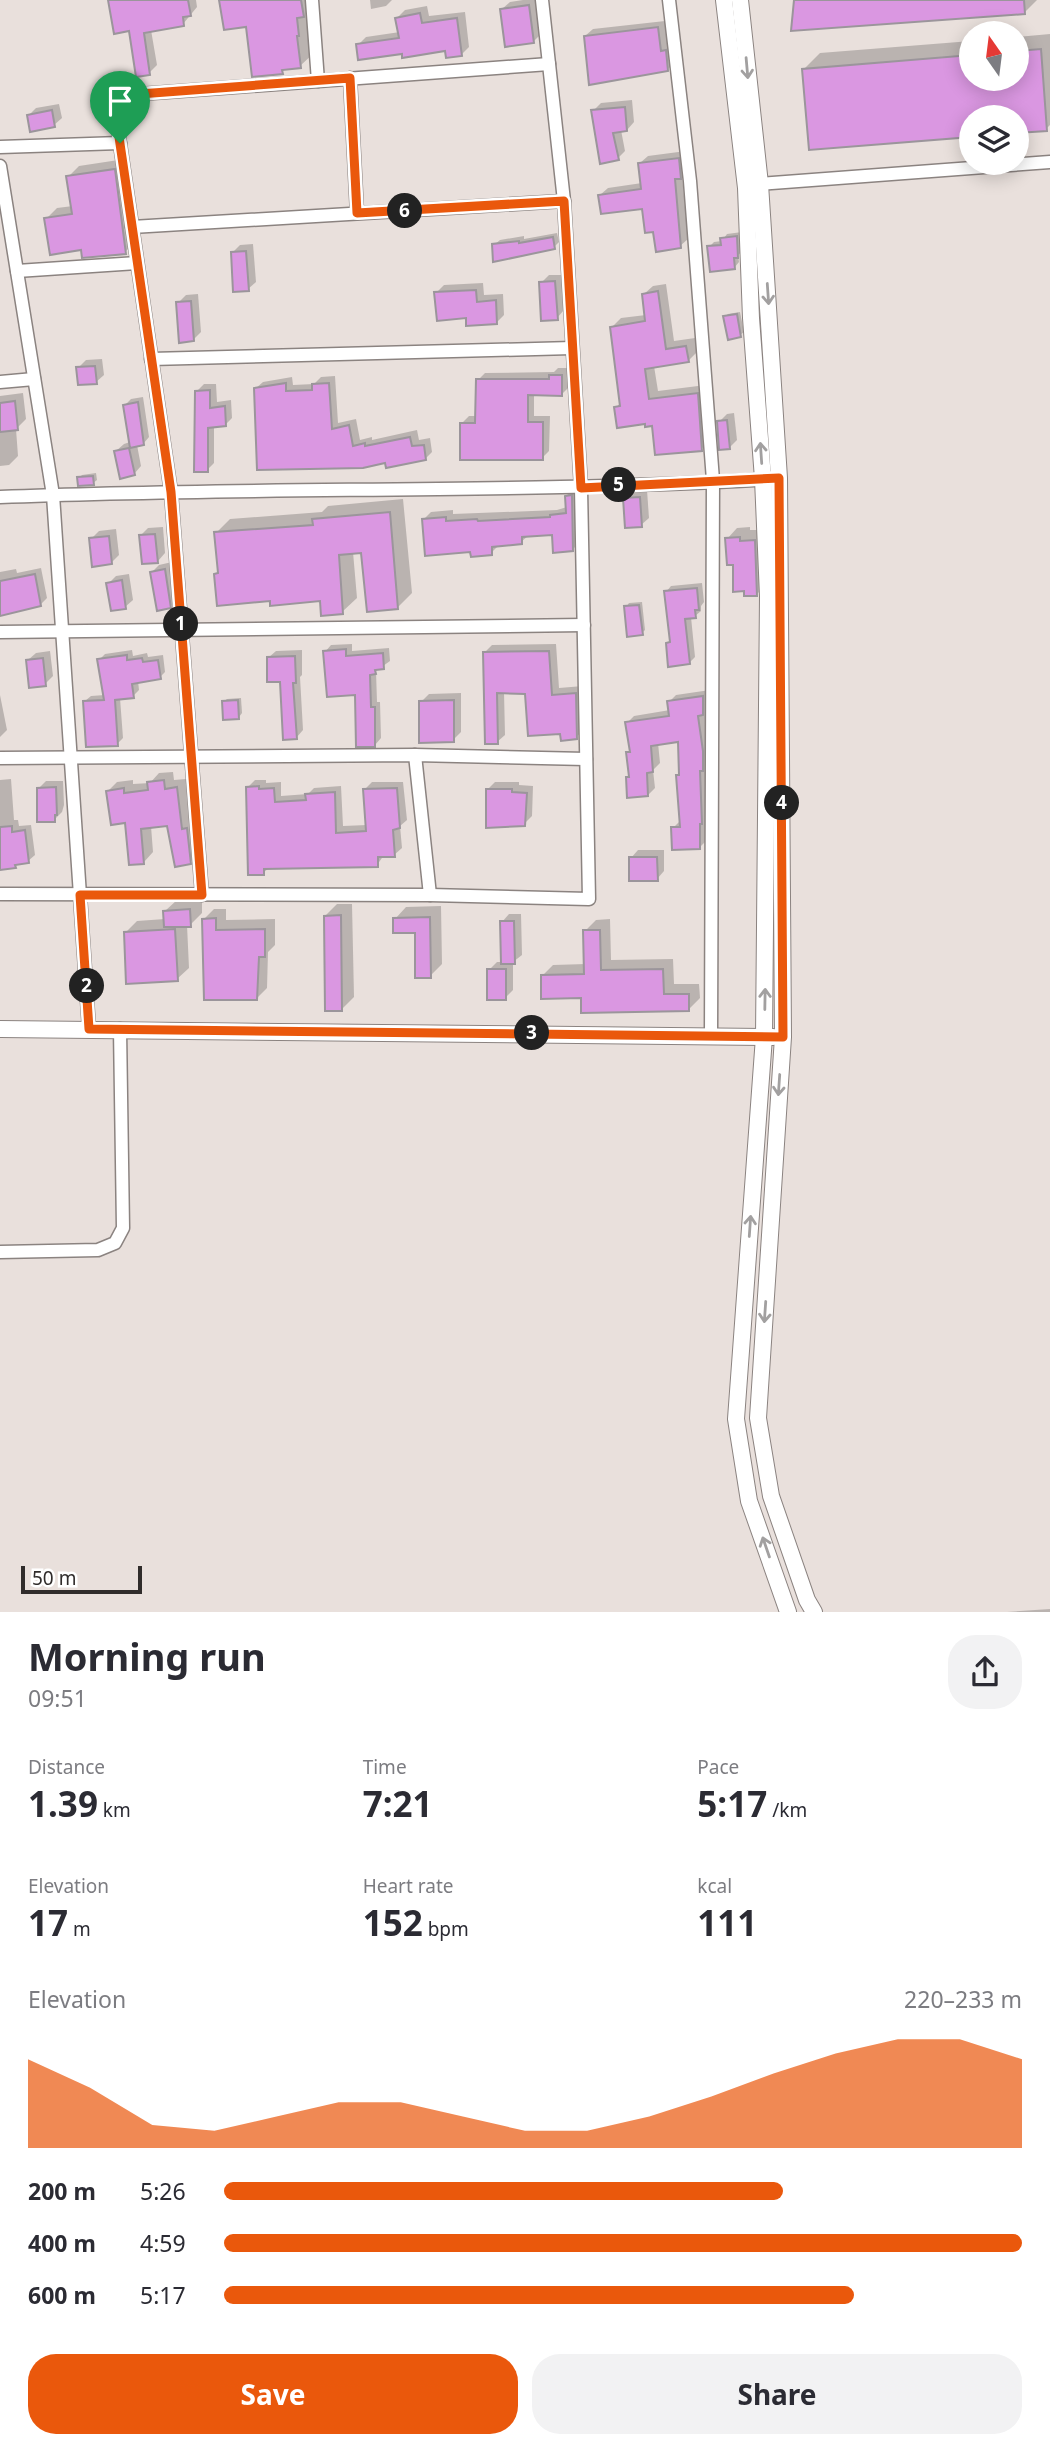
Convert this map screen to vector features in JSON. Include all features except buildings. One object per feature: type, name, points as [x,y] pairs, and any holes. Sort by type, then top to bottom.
[{"type":"street","points":[[312,0],[318,80]]},
{"type":"street","points":[[0,894],[430,895],[589,899],[581,488],[564,201],[542,0]]},
{"type":"street","points":[[669,0],[690,180],[713,480],[710,1036]]},
{"type":"street","points":[[724,0],[746,188],[751,318],[771,479],[764,1037],[736,1419],[749,1501],[788,1612]]},
{"type":"street","points":[[740,0],[760,184],[771,479],[783,1037],[758,1418],[771,1496],[807,1600],[814,1612]]},
{"type":"street","points":[[202,895],[171,492],[113,96],[549,64]]},
{"type":"street","points":[[350,78],[357,213]]},
{"type":"street","points":[[0,147],[120,143]]},
{"type":"street","points":[[760,184],[1050,162]]},
{"type":"street","points":[[0,166],[53,495],[89,1029]]},
{"type":"street","points":[[132,227],[564,201]]},
{"type":"street","points":[[0,258],[15,257]]},
{"type":"street","points":[[17,271],[137,263]]},
{"type":"street","points":[[151,359],[572,348]]},
{"type":"street","points":[[0,382],[34,379]]},
{"type":"street","points":[[0,497],[171,492],[581,488],[771,479]]},
{"type":"street","points":[[0,632],[583,625]]},
{"type":"street","points":[[0,758],[415,755],[586,759]]},
{"type":"street","points":[[415,755],[430,895]]},
{"type":"street","points":[[0,1029],[783,1037]]},
{"type":"street","points":[[0,1252],[98,1250],[115,1243],[123,1228],[120,1029]]},
{"type":"route","points":[[350,78],[357,213],[564,201],[581,488],[779,478],[783,1037],[89,1029],[80,895],[202,895],[171,492],[120,143],[113,96],[350,78]]}]
